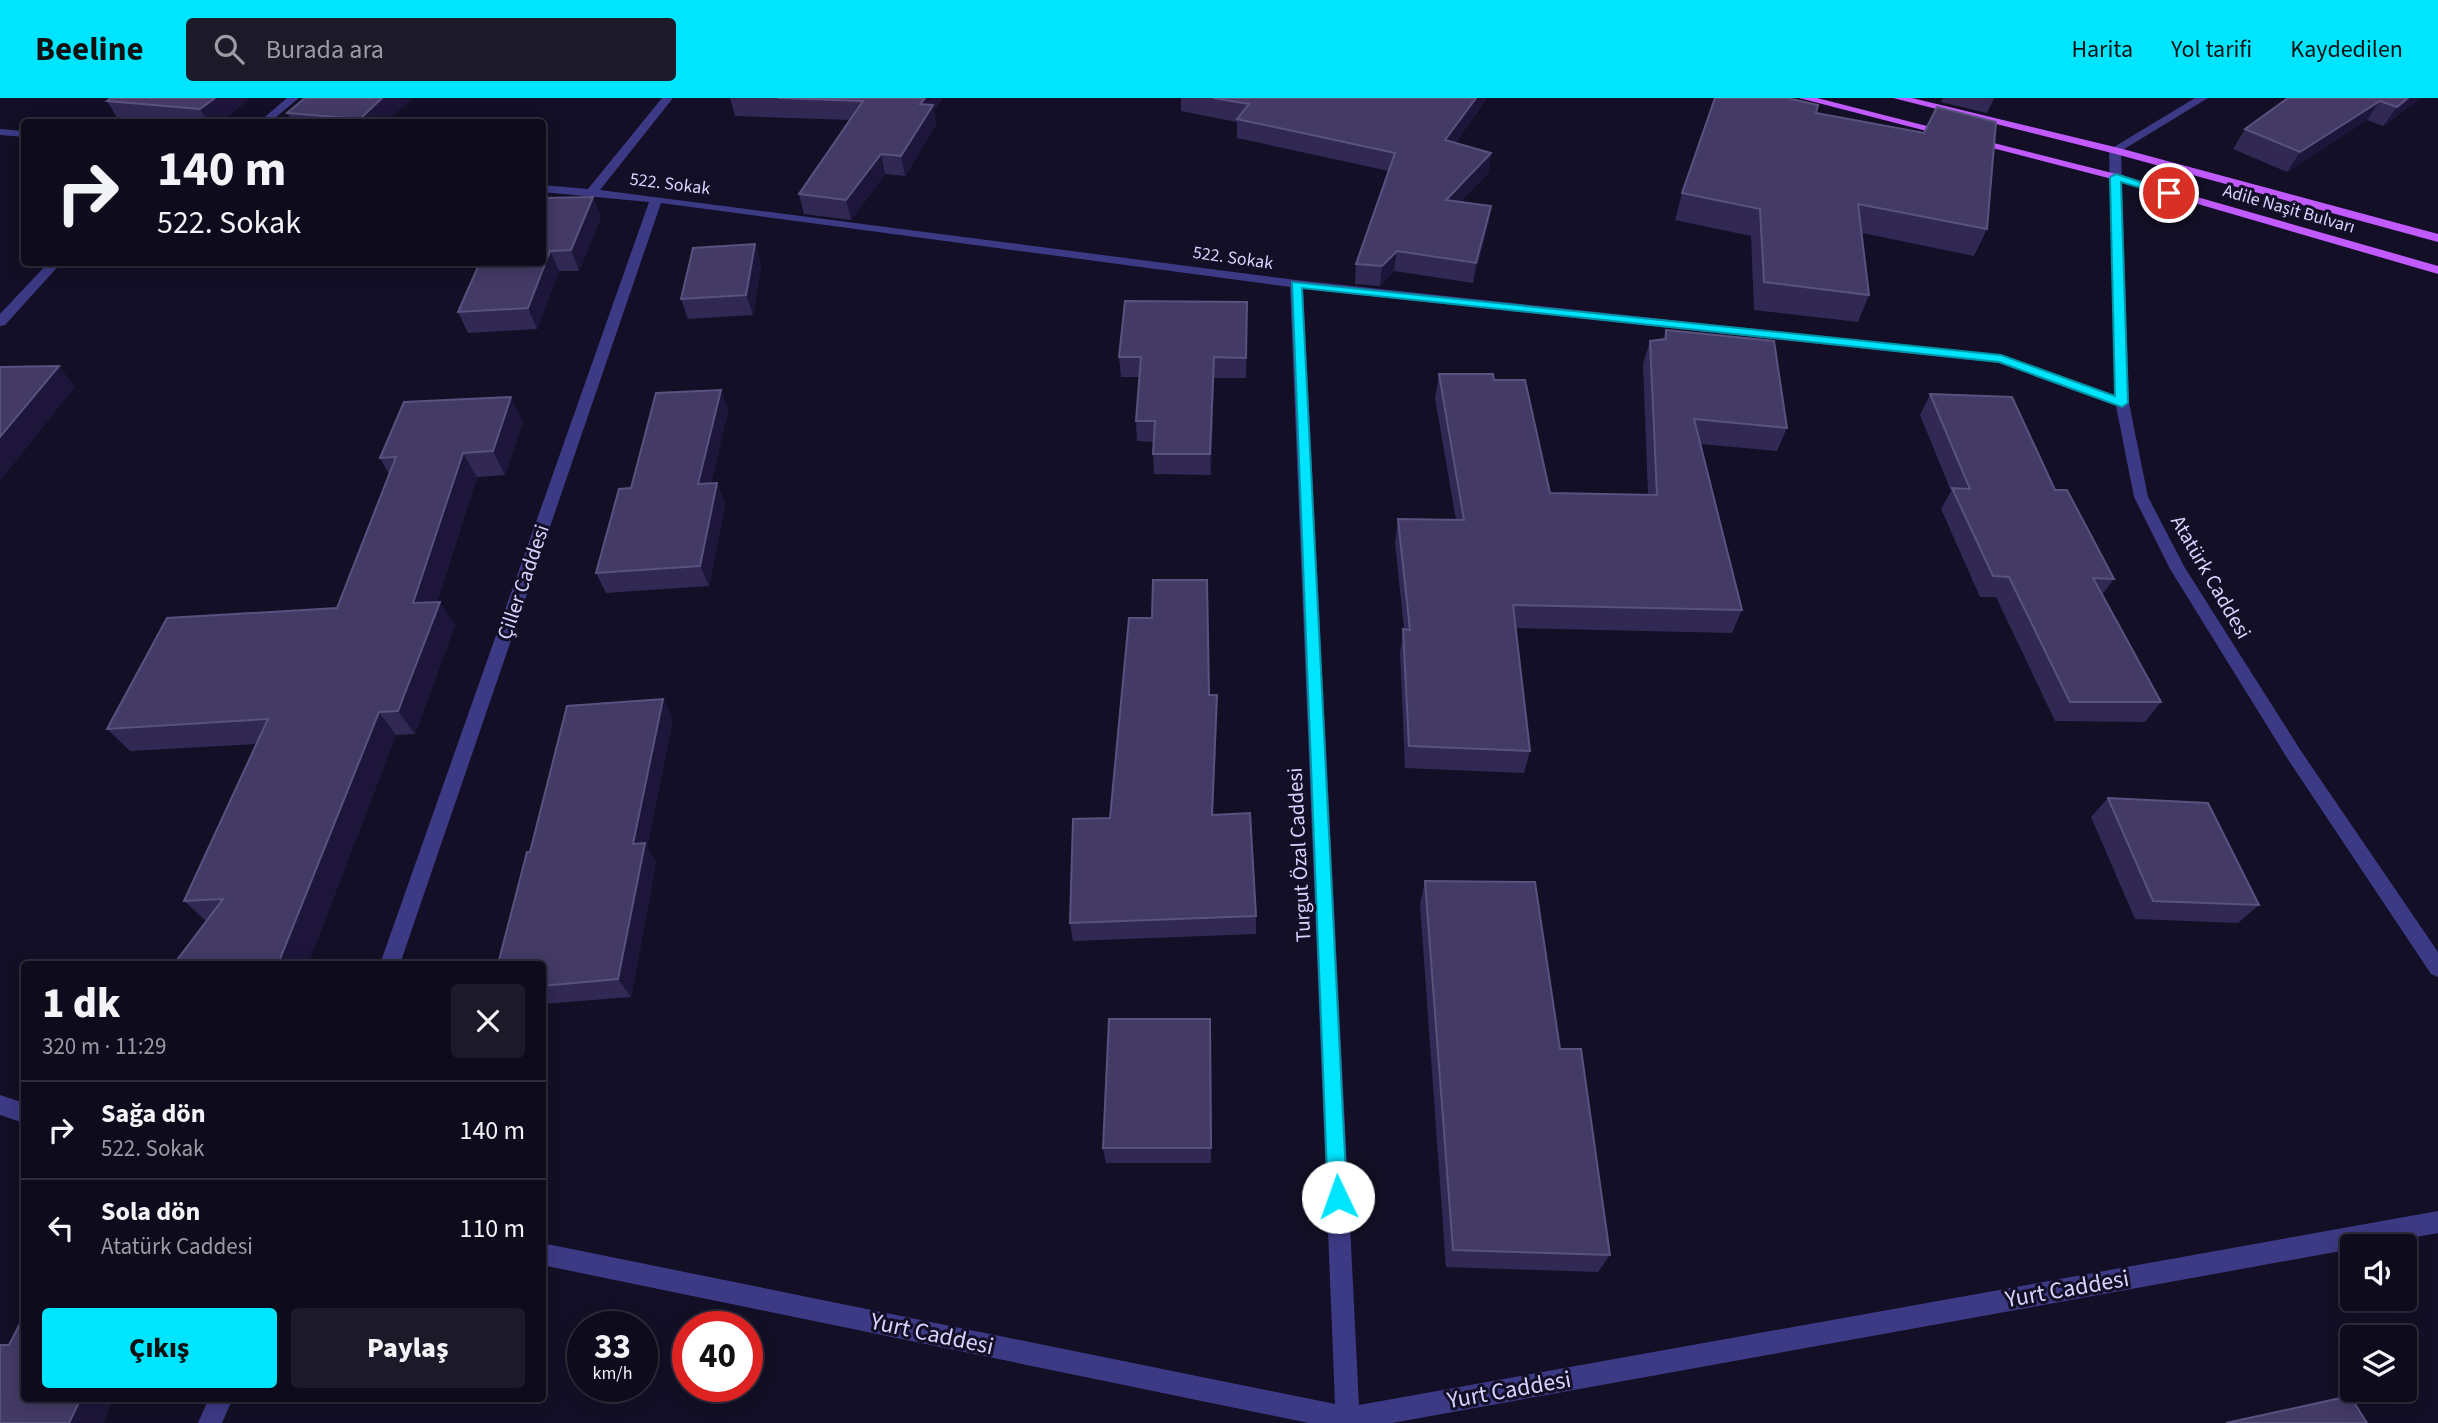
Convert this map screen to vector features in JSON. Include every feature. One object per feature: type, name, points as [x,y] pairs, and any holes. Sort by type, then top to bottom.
[{"type":"main road","name":"Adile Naşit Bulvarı","points":[[1804,98],[2116,177],[2438,270]]},
{"type":"main road","name":"Adile Naşit Bulvarı","points":[[1898,98],[2115,150],[2438,238]]},
{"type":"street","points":[[268,119],[294,98]]},
{"type":"street","points":[[591,193],[668,98]]},
{"type":"street","points":[[2115,150],[2203,98]]},
{"type":"street","points":[[0,132],[21,134]]},
{"type":"street","name":"Atatürk Caddesi","points":[[2115,150],[2122,403],[2141,496],[2178,569],[2295,756],[2438,968]]},
{"type":"street","name":"522. Sokak","points":[[546,188],[656,200],[1296,284],[2001,359],[2122,403]]},
{"type":"street","name":"Çiller Caddesi","points":[[391,961],[656,200]]},
{"type":"street","points":[[0,322],[52,266]]},
{"type":"street","name":"Turgut Özal Caddesi","points":[[1296,284],[1348,1421]]},
{"type":"street","points":[[0,1105],[21,1112]]},
{"type":"street","name":"Yurt Caddesi","points":[[546,1255],[1348,1421],[2438,1222]]},
{"type":"street","points":[[210,1423],[219,1402]]},
{"type":"building","points":[[111,98],[215,98],[200,109],[107,101]]},
{"type":"building","points":[[305,98],[382,98],[360,119],[287,113]]},
{"type":"building","points":[[778,98],[925,98],[920,104],[933,105],[901,156],[881,154],[846,200],[799,194],[863,101]]},
{"type":"building","points":[[1213,98],[1476,98],[1445,140],[1491,153],[1446,200],[1491,206],[1476,263],[1397,251],[1382,266],[1356,264],[1395,153],[1237,119],[1249,104]]},
{"type":"building","points":[[1715,98],[1787,98],[1818,105],[1816,113],[1924,133],[1937,107],[1996,122],[1987,229],[1858,204],[1869,295],[1764,282],[1760,209],[1682,193]]},
{"type":"building","points":[[2288,98],[2408,98],[2397,107],[2380,101],[2300,152],[2245,129]]},
{"type":"building","points":[[593,197],[571,250],[550,251],[546,261],[546,198]]},
{"type":"building","points":[[755,244],[746,295],[681,299],[693,248]]},
{"type":"building","points":[[478,266],[544,266],[528,308],[458,312]]},
{"type":"building","points":[[1125,301],[1247,302],[1246,358],[1214,357],[1210,454],[1153,454],[1155,421],[1136,421],[1141,357],[1119,357]]},
{"type":"building","points":[[1666,330],[1774,341],[1787,428],[1694,419],[1742,610],[1513,605],[1530,751],[1409,746],[1403,629],[1410,630],[1398,519],[1464,520],[1439,374],[1493,374],[1494,380],[1525,380],[1550,493],[1657,495],[1650,341],[1666,339]]},
{"type":"building","points":[[59,366],[0,437],[0,367]]},
{"type":"building","points":[[721,390],[698,484],[717,483],[700,566],[596,573],[619,489],[631,488],[656,393]]},
{"type":"building","points":[[1930,394],[2012,397],[2055,490],[2067,490],[2114,579],[2093,578],[2161,702],[2070,702],[2009,577],[1993,576],[1952,488],[1970,489]]},
{"type":"building","points":[[511,397],[493,451],[463,453],[413,603],[440,602],[398,711],[379,712],[279,961],[176,961],[223,899],[184,901],[268,719],[107,729],[167,618],[337,608],[396,457],[380,458],[404,402]]},
{"type":"building","points":[[1153,580],[1207,580],[1209,695],[1217,695],[1212,815],[1250,813],[1256,916],[1070,923],[1073,819],[1110,818],[1129,618],[1152,618]]},
{"type":"building","points":[[663,699],[633,844],[645,843],[618,979],[546,986],[546,961],[499,961],[567,706]]},
{"type":"building","points":[[2108,798],[2208,803],[2259,905],[2153,901]]},
{"type":"building","points":[[1425,881],[1535,882],[1560,1049],[1581,1049],[1610,1255],[1453,1250]]},
{"type":"building","points":[[1109,1019],[1210,1019],[1211,1148],[1103,1148]]},
{"type":"building","points":[[21,1322],[21,1402],[79,1402],[69,1423],[0,1423],[0,1345],[9,1345]]},
{"type":"building","points":[[2340,1398],[2340,1402],[2354,1402],[2367,1423],[2226,1423]]},
{"type":"route","points":[[1338,1197],[1296,284],[2001,359],[2122,403],[2116,177],[2169,193]]}]
